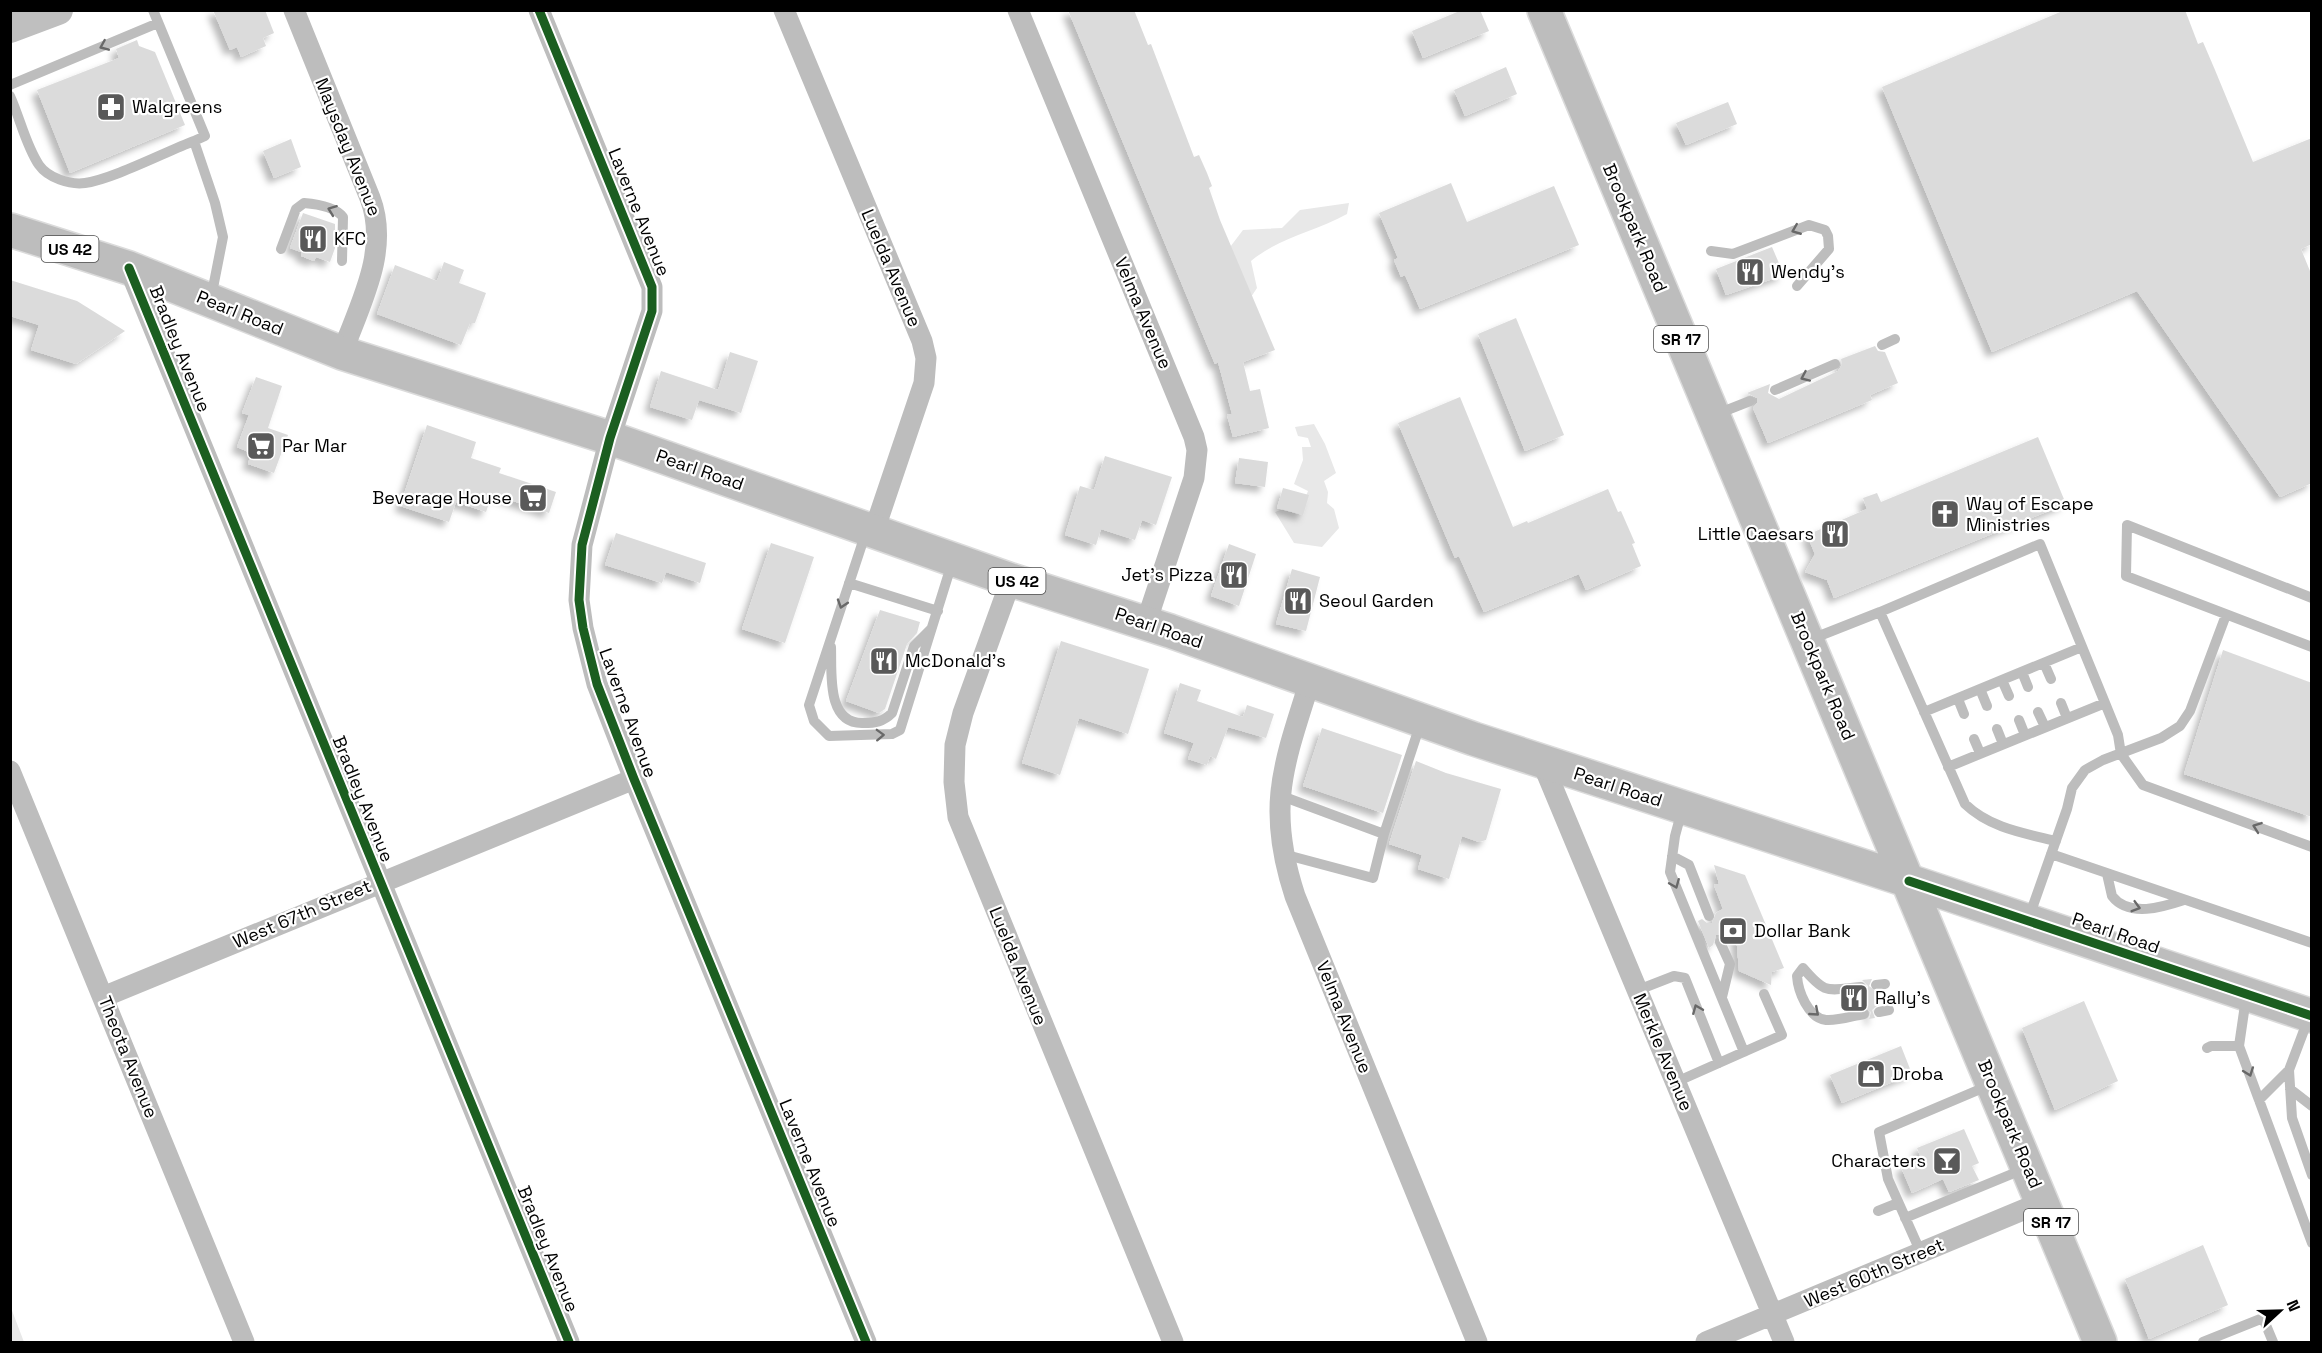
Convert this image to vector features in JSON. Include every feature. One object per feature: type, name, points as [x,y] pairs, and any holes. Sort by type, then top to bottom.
[{"type":"main road","points":[[10,28],[58,10]]},
{"type":"main road","name":"Brookpark Road","points":[[1544,10],[2100,1342]]},
{"type":"main road","name":"Pearl Road","points":[[10,230],[129,268],[342,353],[610,438],[1011,580],[1146,623],[1421,722],[2311,1014]]},
{"type":"street","name":"Maysday Avenue","points":[[294,10],[370,198],[378,224],[374,263],[342,353]]},
{"type":"street","name":"Laverne Avenue","points":[[539,10],[652,287],[652,311],[610,438],[582,545],[579,600],[589,657],[597,684],[634,779],[866,1342]]},
{"type":"street","name":"Luelda Avenue","points":[[784,10],[922,341],[926,358],[924,383],[870,530]]},
{"type":"street","name":"Velma Avenue","points":[[1018,10],[1194,437],[1197,450],[1194,478],[1146,623]]},
{"type":"street","name":"Bradley Avenue","points":[[129,268],[569,1342]]},
{"type":"street","name":"Luelda Avenue","points":[[1011,580],[963,714],[956,745],[954,782],[958,817],[1173,1342]]},
{"type":"street","name":"Velma Avenue","points":[[1310,681],[1283,769],[1279,795],[1283,854],[1295,896],[1477,1342]]},
{"type":"street","name":"Merkle Avenue","points":[[1542,762],[1784,1342]]},
{"type":"street","name":"Theota Avenue","points":[[10,771],[244,1342]]},
{"type":"street","name":"West 67th Street","points":[[103,997],[634,779]]},
{"type":"street","name":"West 60th Street","points":[[1706,1342],[2042,1202]]},
{"type":"lane","points":[[10,96],[38,163],[59,179],[70,182],[85,183],[103,177],[205,136],[153,10]]},
{"type":"lane","points":[[10,85],[158,23]]},
{"type":"lane","points":[[194,141],[215,203],[223,237],[210,300]]},
{"type":"lane","points":[[281,249],[296,209],[304,203],[312,204],[333,209],[344,217],[342,261]]},
{"type":"lane","points":[[1711,251],[1733,254],[1809,225],[1819,227],[1828,236],[1829,249],[1797,286]]},
{"type":"lane","points":[[1882,345],[1895,339]]},
{"type":"lane","points":[[1775,390],[1835,364]]},
{"type":"lane","points":[[1714,415],[1750,401]]},
{"type":"lane","points":[[2312,598],[2127,525],[2126,576],[2312,647]]},
{"type":"lane","points":[[870,530],[849,583],[809,705],[814,721],[829,736],[892,734],[900,730],[954,559]]},
{"type":"lane","points":[[1808,640],[1880,612],[2040,543],[2118,735],[2121,754],[2143,785],[2312,847]]},
{"type":"lane","points":[[849,583],[938,611]]},
{"type":"lane","points":[[1880,612],[1965,804],[1977,816],[1997,826],[2056,841]]},
{"type":"lane","points":[[2027,921],[2056,841],[2072,788],[2085,770],[2103,760],[2160,738],[2180,726],[2190,711],[2226,615]]},
{"type":"lane","points":[[830,640],[837,710],[846,720],[856,723],[876,723],[886,719],[892,713],[914,646],[933,627]]},
{"type":"lane","points":[[1924,712],[2082,647]]},
{"type":"lane","points":[[2044,663],[2051,679]]},
{"type":"lane","points":[[2022,672],[2028,687]]},
{"type":"lane","points":[[2002,680],[2009,696]]},
{"type":"lane","points":[[1980,689],[1987,706]]},
{"type":"lane","points":[[1958,699],[1964,714]]},
{"type":"lane","points":[[2061,703],[2067,718]]},
{"type":"lane","points":[[1948,767],[2105,703]]},
{"type":"lane","points":[[2038,712],[2045,728]]},
{"type":"lane","points":[[2019,720],[2025,735]]},
{"type":"lane","points":[[1283,854],[1373,878],[1384,834],[1421,722]]},
{"type":"lane","points":[[1996,729],[2003,744]]},
{"type":"lane","points":[[1974,739],[1980,753]]},
{"type":"lane","points":[[1279,795],[1384,834]]},
{"type":"lane","points":[[1683,807],[1670,872],[1744,1052]]},
{"type":"lane","points":[[2051,854],[2312,943]]},
{"type":"lane","points":[[1672,855],[1689,865],[1709,916]]},
{"type":"lane","points":[[2107,873],[2115,900],[2151,909],[2184,900]]},
{"type":"lane","points":[[1720,942],[1730,964],[1722,997]]},
{"type":"lane","points":[[1861,987],[1826,990],[1815,982],[1803,968],[1797,975],[1798,984],[1807,1005],[1815,1015],[1828,1020],[1864,1014]]},
{"type":"lane","points":[[1638,990],[1674,976],[1686,978],[1719,1063]]},
{"type":"lane","points":[[1676,1082],[1782,1035],[1764,994]]},
{"type":"lane","points":[[2247,994],[2239,1046],[2312,1243]]},
{"type":"lane","points":[[2259,1100],[2289,1070],[2311,1014]]},
{"type":"lane","points":[[2207,1048],[2239,1046]]},
{"type":"lane","points":[[2289,1070],[2292,1118],[2312,1175]]},
{"type":"lane","points":[[1921,1253],[1888,1179],[1879,1132],[1993,1083]]},
{"type":"lane","points":[[2290,1089],[2312,1106]]},
{"type":"lane","points":[[1905,1218],[2028,1167]]},
{"type":"lane","points":[[1878,1211],[1898,1203]]},
{"type":"lane","points":[[2204,1342],[2263,1318],[2273,1342]]},
{"type":"shaded area","points":[[1349,203],[1347,214],[1285,240],[1251,261],[1257,288],[1247,303],[1241,287],[1243,274],[1231,273],[1221,259],[1243,230],[1282,228],[1300,210]]},
{"type":"shaded area","points":[[1314,424],[1325,444],[1336,473],[1324,481],[1328,492],[1327,503],[1334,509],[1339,528],[1322,547],[1294,543],[1275,512],[1304,501],[1308,491],[1294,484],[1303,460],[1302,447],[1311,447],[1308,438],[1298,436],[1295,427]]},
{"type":"shaded area","points":[[11,1308],[24,1342],[11,1342]]},
{"type":"building","points":[[213,10],[265,10],[274,33],[263,38],[266,46],[241,57],[237,47],[230,50]]},
{"type":"building","points":[[1068,10],[1134,10],[1148,45],[1151,44],[1194,157],[1199,155],[1207,173],[1212,186],[1209,188],[1220,220],[1275,350],[1243,362],[1250,391],[1260,389],[1269,428],[1233,437],[1227,415],[1232,414],[1218,362],[1215,364]]},
{"type":"building","points":[[1462,10],[1480,10],[1489,31],[1423,58],[1412,31]]},
{"type":"building","points":[[2065,10],[2185,10],[2198,44],[2203,42],[2253,162],[2312,138],[2312,244],[2301,249],[2312,276],[2312,483],[2280,497],[2137,291],[1992,352],[1882,87]]},
{"type":"building","name":"Walgreens","points":[[137,40],[139,46],[155,52],[185,125],[70,173],[37,90],[119,58],[116,49]]},
{"type":"building","points":[[1506,67],[1517,94],[1465,116],[1454,90]]},
{"type":"building","points":[[1728,102],[1737,124],[1686,145],[1676,123]]},
{"type":"building","points":[[291,139],[301,167],[274,178],[263,151]]},
{"type":"building","points":[[1451,183],[1467,222],[1554,186],[1579,245],[1420,309],[1405,275],[1401,277],[1394,260],[1398,258],[1379,213]]},
{"type":"building","points":[[303,213],[335,224],[335,248],[330,262],[316,257],[314,261],[290,248]]},
{"type":"building","name":"Wendy's","points":[[1772,247],[1784,275],[1726,295],[1716,269]]},
{"type":"building","points":[[444,262],[464,270],[459,283],[486,293],[475,323],[470,323],[461,345],[377,314],[395,265],[437,281]]},
{"type":"building","points":[[10,280],[77,301],[125,331],[76,364],[31,350],[39,325],[10,316]]},
{"type":"building","points":[[1516,318],[1564,435],[1525,451],[1478,334]]},
{"type":"building","points":[[1875,346],[1878,351],[1885,352],[1898,383],[1870,395],[1872,400],[1768,443],[1753,408],[1757,403],[1757,398],[1747,393],[1770,384],[1768,393],[1779,399],[1838,371],[1842,365],[1841,359]]},
{"type":"building","points":[[730,352],[758,361],[741,413],[699,400],[692,420],[650,407],[661,371],[718,390]]},
{"type":"building","points":[[256,377],[282,386],[268,428],[288,435],[274,473],[248,464],[251,453],[237,447],[249,415],[242,413]]},
{"type":"building","points":[[1460,397],[1513,527],[1527,521],[1528,523],[1608,489],[1635,543],[1632,544],[1641,566],[1586,590],[1579,574],[1484,612],[1459,556],[1455,558],[1398,423]]},
{"type":"building","points":[[427,425],[476,442],[471,458],[501,468],[499,473],[556,492],[549,513],[492,494],[486,512],[456,502],[449,522],[400,506]]},
{"type":"building","points":[[2038,437],[2066,504],[1834,598],[1827,580],[1805,572],[1815,554],[1807,535],[1867,509],[1863,498],[1877,493],[1881,502]]},
{"type":"building","points":[[1105,456],[1172,477],[1156,525],[1142,520],[1135,540],[1101,529],[1096,545],[1065,535],[1080,486],[1094,490]]},
{"type":"building","points":[[1239,458],[1268,462],[1265,487],[1235,483]]},
{"type":"building","points":[[1283,488],[1309,495],[1303,515],[1277,508]]},
{"type":"building","points":[[616,533],[706,563],[700,583],[666,572],[662,583],[605,565]]},
{"type":"building","points":[[771,543],[814,557],[785,643],[742,629]]},
{"type":"building","name":"Jet's Pizza","points":[[1229,544],[1256,554],[1239,606],[1211,596]]},
{"type":"building","name":"Seoul Garden","points":[[1292,569],[1320,577],[1306,631],[1276,624]]},
{"type":"building","name":"McDonald's","points":[[880,610],[920,622],[917,633],[907,644],[885,709],[879,713],[846,701]]},
{"type":"building","points":[[1061,641],[1149,669],[1128,734],[1079,718],[1060,775],[1022,763]]},
{"type":"building","points":[[2223,650],[2312,683],[2312,817],[2184,774]]},
{"type":"building","points":[[1180,683],[1201,690],[1197,701],[1243,717],[1247,705],[1274,714],[1266,738],[1228,727],[1216,759],[1210,756],[1207,765],[1188,759],[1194,743],[1164,733]]},
{"type":"building","points":[[1322,728],[1402,755],[1383,813],[1303,786]]},
{"type":"building","points":[[1416,761],[1446,773],[1501,789],[1486,840],[1479,842],[1462,836],[1449,879],[1418,869],[1422,855],[1389,844]]},
{"type":"building","name":"Dollar Bank","points":[[1714,865],[1745,875],[1784,968],[1772,972],[1771,985],[1739,971],[1736,934],[1727,939],[1716,935],[1713,945],[1709,948],[1698,921],[1702,919],[1707,923],[1712,923],[1716,913],[1723,909],[1714,885],[1719,884]]},
{"type":"building","points":[[1872,979],[1869,986],[1877,992],[1878,1005],[1872,1010],[1875,1018],[1869,1019],[1871,1012],[1862,1006],[1862,994],[1868,991],[1868,986],[1862,980]]},
{"type":"building","points":[[2084,1001],[2118,1081],[2055,1110],[2022,1028]]},
{"type":"building","name":"Droba","points":[[1901,1046],[1912,1074],[1842,1103],[1830,1075]]},
{"type":"building","name":"Characters","points":[[1964,1129],[1979,1163],[1972,1166],[1979,1180],[1949,1192],[1943,1179],[1912,1193],[1901,1167],[1921,1158],[1917,1148]]},
{"type":"building","points":[[2203,1245],[2228,1305],[2149,1339],[2125,1279]]},
{"type":"cycle path","points":[[539,10],[652,287],[652,311],[610,438],[582,545],[579,600],[583,628],[597,684],[634,779],[866,1342]]},
{"type":"cycle path","points":[[129,268],[569,1342]]},
{"type":"cycle path","points":[[1909,881],[2312,1016]]},
{"type":"place","name":"Walgreens","points":[[111,107]]},
{"type":"place","name":"KFC","points":[[313,239]]},
{"type":"place","name":"Wendy's","points":[[1750,272]]},
{"type":"place","name":"Par Mar","points":[[261,446]]},
{"type":"place","name":"Beverage House","points":[[533,498]]},
{"type":"place","name":"Way of Escape Ministries","points":[[1945,514]]},
{"type":"place","name":"Little Caesars","points":[[1835,534]]},
{"type":"place","name":"Jet's Pizza","points":[[1234,575]]},
{"type":"place","name":"Seoul Garden","points":[[1298,601]]},
{"type":"place","name":"McDonald's","points":[[884,661]]},
{"type":"place","name":"Dollar Bank","points":[[1733,931]]},
{"type":"place","name":"Rally's","points":[[1854,998]]},
{"type":"place","name":"Droba","points":[[1871,1074]]},
{"type":"place","name":"Characters","points":[[1947,1161]]}]
